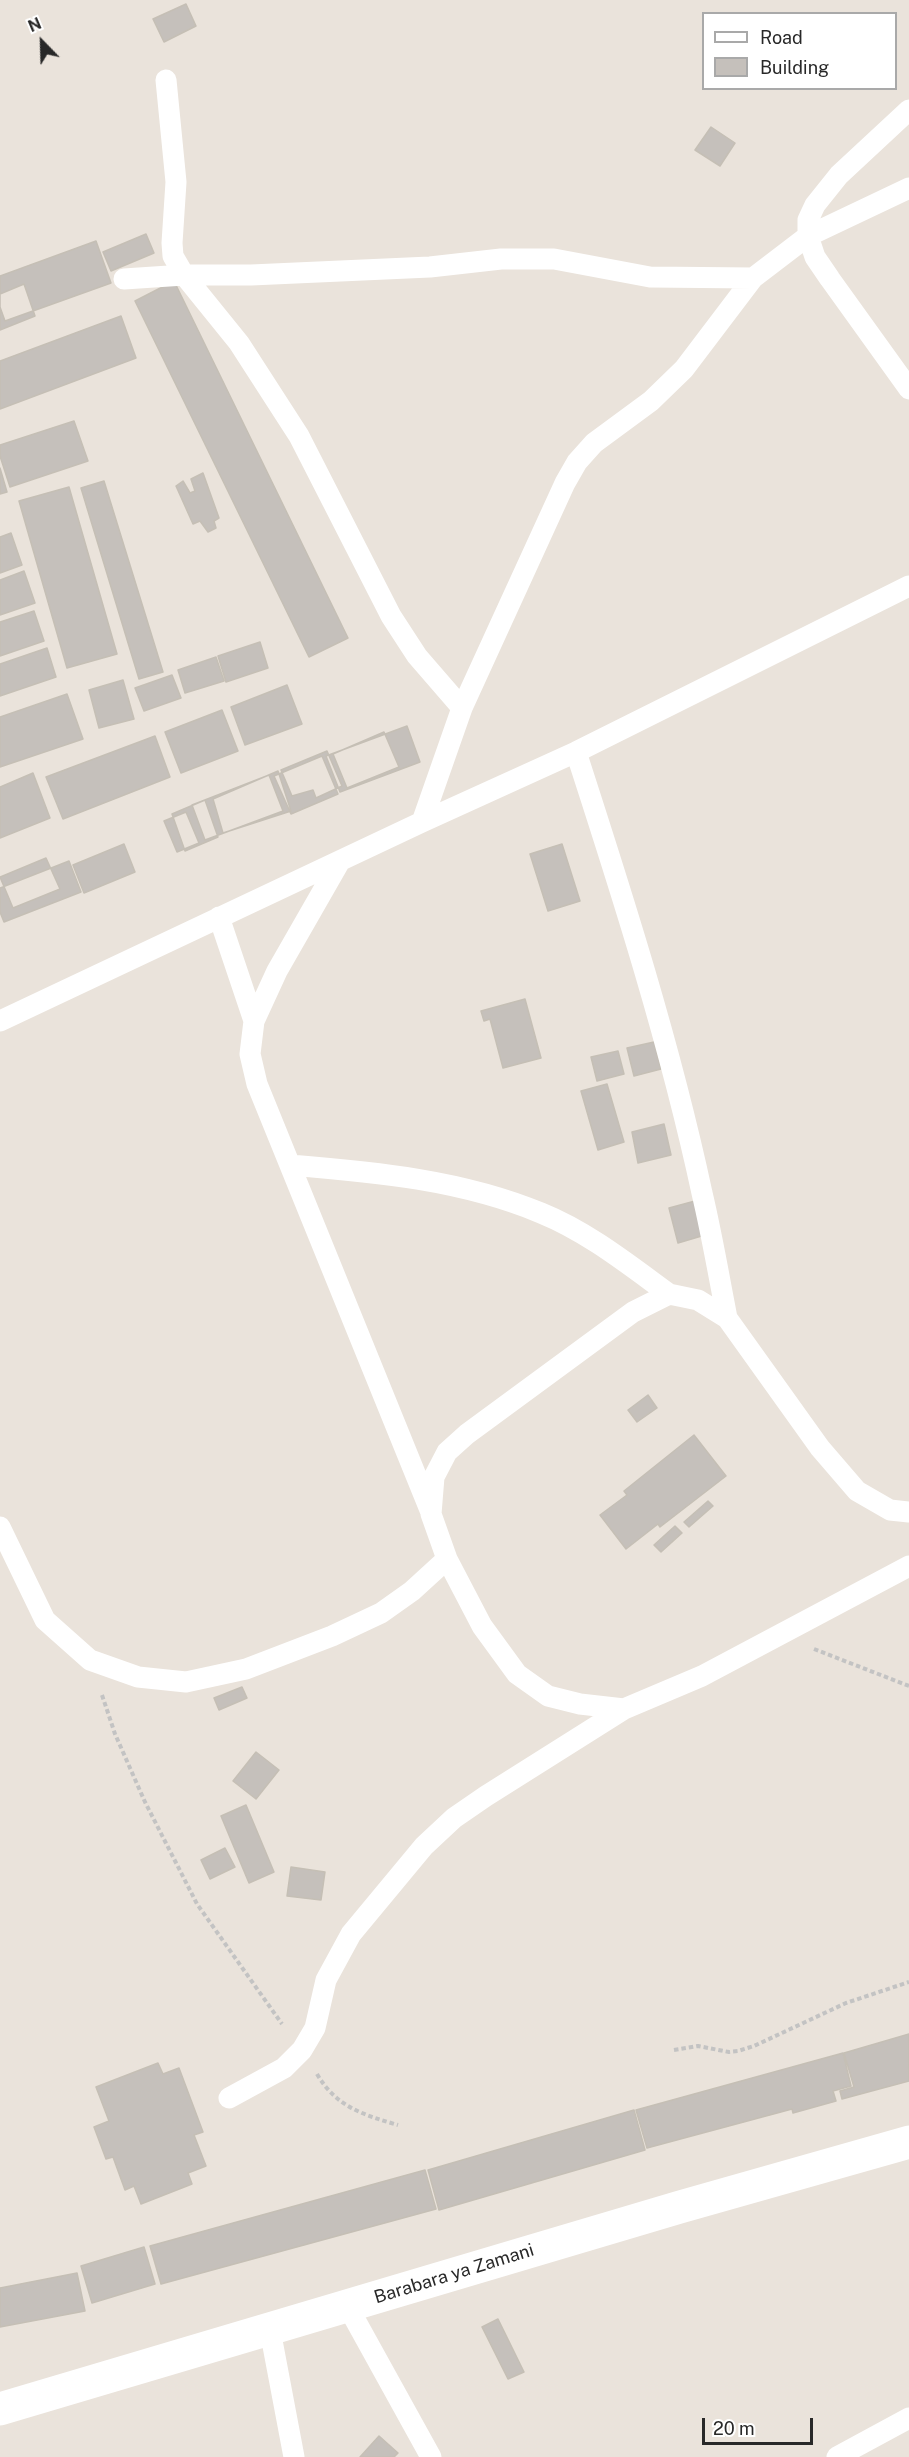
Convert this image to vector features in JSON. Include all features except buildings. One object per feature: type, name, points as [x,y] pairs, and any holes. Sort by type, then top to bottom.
[{"type":"street","name":"Barabara ya Zamani","points":[[0,2409],[680,2207],[909,2142]]},
{"type":"lane","points":[[166,80],[176,182],[173,256],[184,275],[239,343],[299,436],[391,616],[417,656],[462,708]]},
{"type":"lane","points":[[909,110],[839,175],[815,205],[808,220],[808,236],[815,257],[909,389]]},
{"type":"lane","points":[[422,822],[462,708],[565,483],[578,462],[594,443],[651,401],[684,369],[753,278],[808,236],[909,188]]},
{"type":"lane","points":[[124,279],[430,267],[501,259],[554,259],[650,277],[753,278]]},
{"type":"lane","points":[[0,1021],[576,752],[909,586]]},
{"type":"lane","points":[[576,752],[629,916],[673,1075],[702,1193],[727,1318]]},
{"type":"lane","points":[[340,861],[277,971],[254,1021],[250,1054],[257,1084],[432,1514],[447,1559],[482,1626],[517,1674],[548,1696],[580,1704],[624,1709]]},
{"type":"lane","points":[[219,917],[254,1021]]},
{"type":"lane","points":[[290,1164],[417,1179],[489,1194],[543,1214],[604,1247],[669,1294],[699,1300],[727,1318],[820,1448],[856,1491],[890,1510],[909,1512]]},
{"type":"lane","points":[[432,1514],[435,1477],[447,1452],[467,1434],[633,1312],[669,1294]]},
{"type":"lane","points":[[0,1527],[45,1620],[90,1660],[138,1677],[186,1682],[246,1670],[332,1636],[381,1613],[412,1591],[447,1559]]},
{"type":"lane","points":[[229,2098],[284,2068],[302,2050],[315,2028],[326,1980],[351,1934],[424,1846],[454,1818],[624,1709],[702,1676],[909,1566]]},
{"type":"lane","points":[[348,2307],[431,2457]]},
{"type":"lane","points":[[270,2330],[294,2457]]},
{"type":"lane","points":[[837,2457],[909,2418]]},
{"type":"path","points":[[780,1635],[909,1686]]},
{"type":"path","points":[[90,1660],[115,1734],[145,1802],[197,1904],[302,2050],[320,2079],[339,2100],[357,2112],[398,2125]]},
{"type":"path","points":[[674,2050],[698,2046],[729,2052],[738,2051],[846,2004],[909,1983]]}]
